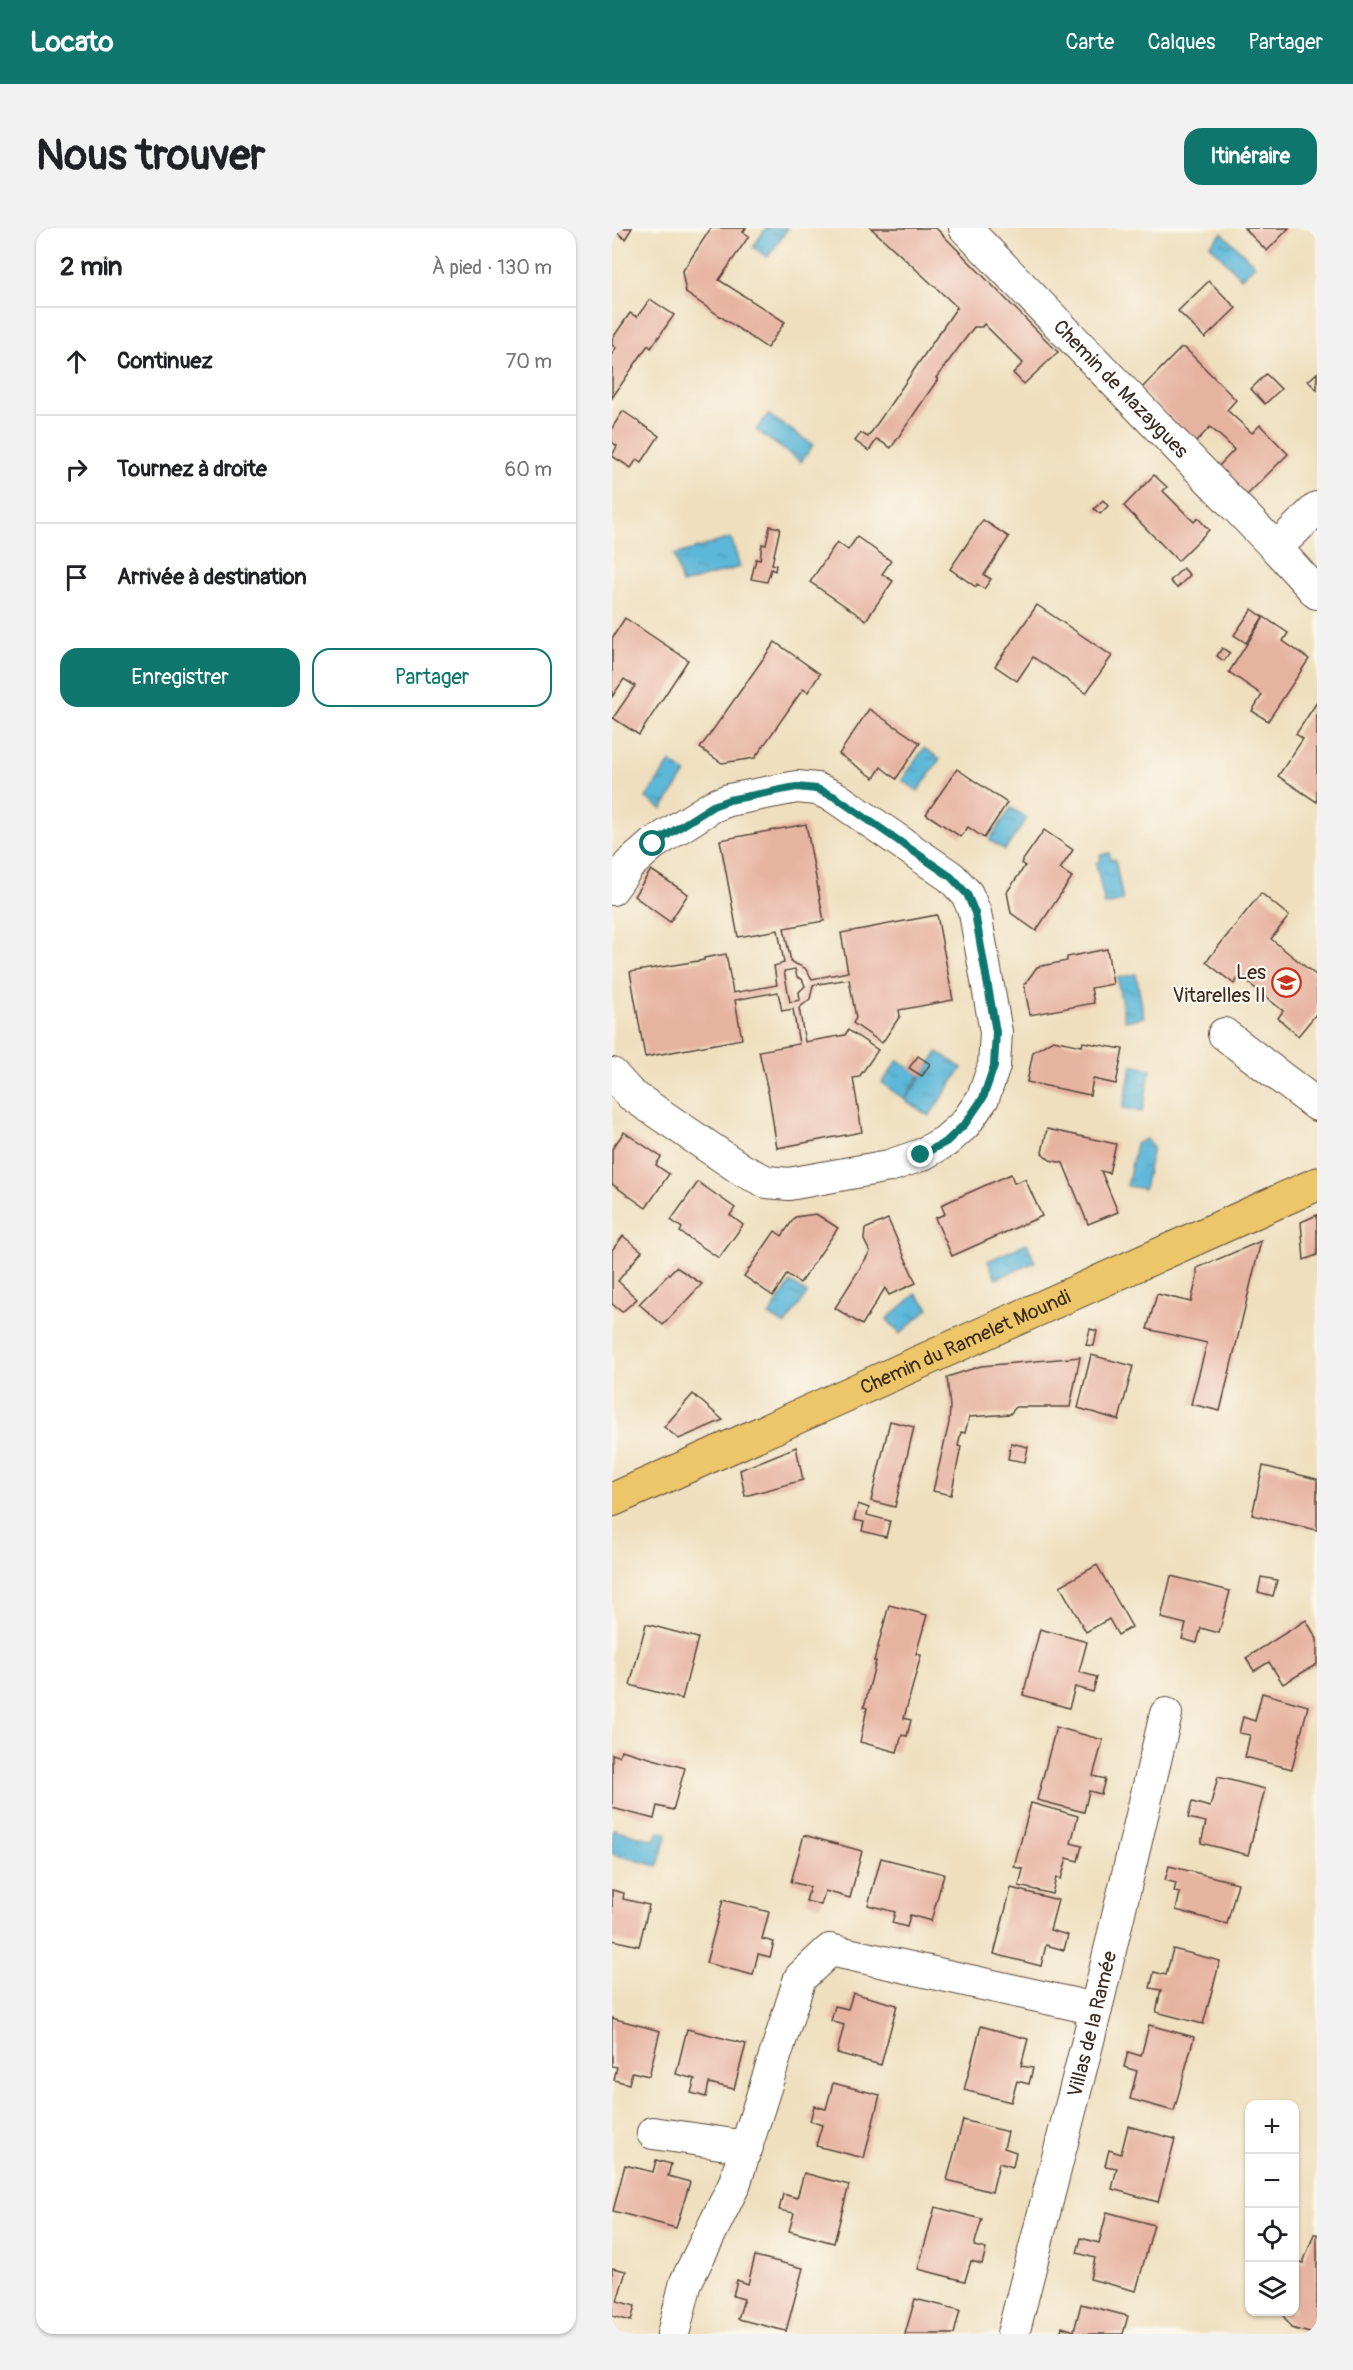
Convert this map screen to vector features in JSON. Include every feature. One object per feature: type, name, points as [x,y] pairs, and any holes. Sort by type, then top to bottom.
[{"type":"main road","name":"Chemin du Ramelet Moundi","points":[[612,1500],[1317,1184]]},
{"type":"street","name":"Chemin de Mazaygues","points":[[965,228],[1317,593]]},
{"type":"street","points":[[1276,548],[1317,508]]},
{"type":"street","points":[[612,1074],[630,1094],[744,1171],[767,1182],[789,1184],[889,1166],[921,1155],[946,1142],[965,1124],[983,1098],[994,1066],[996,1032],[975,913],[967,894],[951,877],[835,797],[817,789],[796,787],[729,800],[713,806],[618,869]]},
{"type":"street","points":[[1224,1034],[1317,1105]]},
{"type":"street","name":"Villas de la Ramée","points":[[1013,2334],[1096,2009],[1166,1714]]},
{"type":"street","points":[[673,2334],[686,2282],[734,2185],[800,1978],[830,1950],[1096,2009]]},
{"type":"street","points":[[653,2133],[747,2147]]},
{"type":"water","points":[[766,228],[788,228],[768,257],[753,247]]},
{"type":"water","points":[[1222,233],[1255,265],[1241,278],[1210,245]]},
{"type":"water","points":[[768,414],[813,445],[801,462],[756,430]]},
{"type":"water","points":[[731,538],[740,567],[682,584],[674,555]]},
{"type":"water","points":[[924,748],[940,759],[918,791],[902,780]]},
{"type":"water","points":[[670,762],[686,773],[662,809],[646,798]]},
{"type":"water","points":[[1011,808],[1027,818],[1005,850],[989,840]]},
{"type":"water","points":[[1109,853],[1111,860],[1115,859],[1123,901],[1105,905],[1096,863],[1101,861],[1100,855]]},
{"type":"water","points":[[1136,974],[1144,1017],[1125,1021],[1117,978]]},
{"type":"water","points":[[938,1052],[962,1068],[929,1116],[905,1100]]},
{"type":"water","points":[[898,1060],[920,1075],[904,1099],[882,1083]]},
{"type":"water","points":[[1132,1065],[1151,1069],[1142,1112],[1123,1108]]},
{"type":"water","points":[[1146,1139],[1153,1147],[1144,1189],[1127,1186],[1136,1144]]},
{"type":"water","points":[[1027,1243],[1035,1262],[996,1279],[988,1261]]},
{"type":"water","points":[[791,1282],[807,1294],[785,1325],[769,1315]]},
{"type":"water","points":[[916,1294],[929,1308],[900,1334],[887,1319]]},
{"type":"water","points":[[613,1829],[654,1840],[659,1832],[667,1833],[658,1866],[612,1854]]},
{"type":"building","points":[[612,228],[632,228],[625,239]]},
{"type":"building","points":[[711,228],[746,228],[743,232],[749,236],[719,280],[785,322],[767,348],[686,293],[682,272]]},
{"type":"building","points":[[871,228],[936,228],[1058,352],[1024,384],[1013,373],[1023,363],[984,324],[982,327],[974,327],[936,378],[938,379],[891,448],[877,439],[869,451],[855,441],[861,433],[868,437],[957,307]]},
{"type":"building","points":[[1244,228],[1289,228],[1267,251]]},
{"type":"building","points":[[1209,281],[1236,308],[1205,338],[1178,311]]},
{"type":"building","points":[[650,299],[674,315],[651,348],[648,345],[612,398],[612,354],[616,348],[612,345],[612,339],[630,313],[637,317]]},
{"type":"building","points":[[1181,348],[1185,348],[1236,400],[1227,410],[1252,433],[1260,425],[1288,454],[1246,496],[1218,467],[1234,450],[1227,442],[1210,427],[1195,443],[1141,389]]},
{"type":"building","points":[[1317,373],[1317,390],[1308,381]]},
{"type":"building","points":[[1266,374],[1281,389],[1265,404],[1251,389]]},
{"type":"building","points":[[623,411],[659,436],[642,462],[637,459],[631,468],[612,456],[617,446],[612,442],[612,428]]},
{"type":"building","points":[[1154,475],[1167,487],[1163,491],[1194,522],[1198,518],[1209,530],[1178,561],[1124,506]]},
{"type":"building","points":[[1103,500],[1108,506],[1100,514],[1094,509]]},
{"type":"building","points":[[983,520],[1009,537],[984,575],[991,579],[984,589],[977,584],[976,587],[950,569]]},
{"type":"building","points":[[770,526],[780,528],[772,564],[776,565],[775,571],[771,569],[767,582],[751,579],[756,559],[760,560],[762,544],[766,545]]},
{"type":"building","points":[[857,537],[891,561],[882,574],[893,581],[866,620],[810,582],[837,542],[848,550]]},
{"type":"building","points":[[1183,568],[1190,575],[1177,588],[1170,581]]},
{"type":"building","points":[[1037,605],[1112,656],[1086,693],[1033,657],[1017,681],[995,666]]},
{"type":"building","points":[[1252,609],[1263,617],[1246,643],[1234,635]]},
{"type":"building","points":[[1264,617],[1288,633],[1283,641],[1309,659],[1268,721],[1252,711],[1262,695],[1229,672]]},
{"type":"building","points":[[625,618],[688,660],[639,735],[613,718],[635,686],[624,679],[612,697],[612,638]]},
{"type":"building","points":[[775,642],[820,674],[808,692],[803,689],[755,758],[722,763],[700,748]]},
{"type":"building","points":[[1222,648],[1230,653],[1224,661],[1217,656]]},
{"type":"building","points":[[1317,702],[1317,802],[1278,776],[1303,739],[1296,734]]},
{"type":"building","points":[[869,709],[920,743],[896,779],[881,767],[874,778],[839,754]]},
{"type":"building","points":[[957,769],[1007,803],[984,838],[968,827],[961,837],[926,814]]},
{"type":"building","points":[[806,824],[824,921],[784,928],[791,962],[805,968],[812,979],[848,972],[841,933],[937,915],[953,1000],[899,1010],[900,1016],[882,1043],[853,1023],[856,1018],[849,979],[813,985],[810,999],[799,1008],[805,1042],[845,1035],[848,1030],[878,1050],[859,1077],[853,1078],[862,1132],[777,1148],[759,1051],[799,1044],[793,1009],[782,1011],[778,992],[735,1000],[742,1039],[645,1057],[630,972],[704,960],[704,958],[726,954],[733,993],[777,985],[774,966],[784,963],[778,930],[738,937],[720,840]],"holes":[[[795,969],[797,977],[802,979],[805,986],[799,992],[800,1000],[790,1002],[784,971]]]},
{"type":"building","points":[[1044,830],[1073,850],[1060,869],[1072,877],[1036,931],[1011,913],[1007,892],[1025,866],[1021,863]]},
{"type":"building","points":[[651,870],[688,894],[670,922],[634,896]]},
{"type":"building","points":[[1261,893],[1289,916],[1271,939],[1317,976],[1317,1013],[1298,1036],[1278,1018],[1283,1011],[1240,976],[1234,984],[1206,962]]},
{"type":"building","points":[[1107,949],[1113,984],[1091,988],[1094,1003],[1030,1015],[1024,985],[1037,967],[1067,961],[1067,957]]},
{"type":"building","points":[[1053,1040],[1082,1046],[1083,1042],[1123,1049],[1116,1084],[1093,1079],[1090,1095],[1027,1082],[1033,1052]]},
{"type":"building","points":[[918,1056],[930,1064],[922,1076],[909,1068]]},
{"type":"building","points":[[1047,1129],[1116,1144],[1109,1173],[1101,1171],[1118,1212],[1088,1224],[1063,1163],[1050,1160],[1042,1153]]},
{"type":"building","points":[[624,1132],[661,1157],[656,1165],[669,1174],[646,1208],[612,1184],[612,1149]]},
{"type":"building","points":[[1011,1174],[1014,1183],[1025,1179],[1042,1216],[952,1256],[935,1218],[945,1214],[941,1205]]},
{"type":"building","points":[[698,1182],[735,1208],[730,1215],[743,1225],[719,1258],[680,1232],[682,1228],[671,1220]]},
{"type":"building","points":[[816,1214],[838,1228],[800,1283],[787,1274],[773,1296],[744,1276],[775,1231],[782,1236],[795,1217]]},
{"type":"building","points":[[1317,1215],[1317,1255],[1304,1260],[1301,1222]]},
{"type":"building","points":[[888,1219],[916,1283],[889,1295],[885,1288],[862,1325],[835,1308],[870,1252],[864,1240],[865,1229]]},
{"type":"building","points":[[623,1236],[642,1251],[618,1281],[637,1299],[622,1312],[612,1304],[612,1250]]},
{"type":"building","points":[[1261,1241],[1220,1411],[1191,1404],[1207,1343],[1147,1329],[1157,1294],[1191,1302],[1197,1268]]},
{"type":"building","points":[[676,1267],[702,1284],[663,1325],[639,1304]]},
{"type":"building","points":[[1090,1329],[1097,1331],[1094,1346],[1086,1345]]},
{"type":"building","points":[[1091,1355],[1133,1366],[1119,1420],[1078,1408]]},
{"type":"building","points":[[1080,1357],[1070,1407],[1016,1407],[1010,1414],[969,1417],[965,1433],[961,1432],[958,1446],[961,1447],[951,1495],[933,1491],[949,1423],[947,1377],[981,1366]]},
{"type":"building","points":[[693,1394],[723,1420],[679,1439],[664,1427]]},
{"type":"building","points":[[890,1421],[914,1427],[895,1507],[871,1501]]},
{"type":"building","points":[[1011,1443],[1028,1447],[1025,1462],[1008,1459]]},
{"type":"building","points":[[796,1447],[803,1480],[745,1496],[740,1470]]},
{"type":"building","points":[[1263,1466],[1317,1479],[1317,1530],[1252,1515]]},
{"type":"building","points":[[858,1504],[869,1508],[867,1515],[890,1521],[886,1537],[862,1531],[864,1522],[854,1520]]},
{"type":"building","points":[[1097,1565],[1132,1627],[1118,1635],[1109,1619],[1086,1632],[1060,1586]]},
{"type":"building","points":[[1171,1576],[1230,1591],[1219,1633],[1201,1628],[1197,1643],[1182,1639],[1186,1624],[1161,1618]]},
{"type":"building","points":[[1261,1577],[1277,1580],[1273,1596],[1258,1592]]},
{"type":"building","points":[[889,1605],[927,1615],[916,1654],[921,1655],[904,1718],[911,1720],[907,1736],[902,1735],[897,1752],[860,1742],[867,1708],[864,1707]]},
{"type":"building","points":[[1306,1620],[1317,1639],[1317,1664],[1283,1684],[1269,1662],[1254,1671],[1246,1658]]},
{"type":"building","points":[[646,1624],[698,1638],[682,1699],[630,1685]]},
{"type":"building","points":[[1040,1629],[1087,1642],[1079,1672],[1097,1677],[1093,1692],[1075,1687],[1069,1708],[1023,1695]]},
{"type":"building","points":[[1262,1693],[1308,1706],[1292,1769],[1245,1757],[1250,1735],[1239,1733],[1243,1717],[1255,1721]]},
{"type":"building","points":[[1056,1727],[1103,1740],[1093,1776],[1105,1779],[1101,1794],[1089,1791],[1084,1812],[1037,1800]]},
{"type":"building","points":[[621,1750],[685,1768],[673,1810],[657,1806],[654,1819],[612,1808],[612,1754],[619,1756]]},
{"type":"building","points":[[1218,1777],[1265,1789],[1248,1855],[1201,1843],[1206,1822],[1188,1818],[1192,1802],[1210,1807]]},
{"type":"building","points":[[1031,1803],[1078,1816],[1071,1843],[1082,1846],[1078,1861],[1067,1858],[1061,1879],[1056,1878],[1052,1894],[1019,1886],[1023,1869],[1014,1867]]},
{"type":"building","points":[[804,1835],[862,1851],[850,1898],[825,1891],[821,1905],[806,1901],[810,1887],[791,1882]]},
{"type":"building","points":[[881,1858],[944,1874],[931,1921],[910,1915],[907,1927],[892,1923],[895,1912],[868,1905]]},
{"type":"building","points":[[1169,1866],[1238,1883],[1227,1924],[1176,1910],[1180,1893],[1174,1892],[1176,1883],[1165,1880]]},
{"type":"building","points":[[1011,1888],[1058,1900],[1050,1930],[1068,1935],[1064,1950],[1046,1945],[1041,1966],[994,1954]]},
{"type":"building","points":[[612,1890],[624,1893],[623,1899],[649,1905],[639,1946],[612,1940]]},
{"type":"building","points":[[723,1900],[769,1912],[762,1939],[774,1942],[770,1957],[758,1954],[753,1975],[706,1963]]},
{"type":"building","points":[[1173,1949],[1220,1961],[1203,2024],[1156,2012],[1161,1990],[1150,1988],[1154,1972],[1166,1975]]},
{"type":"building","points":[[853,1993],[897,2005],[881,2065],[837,2053],[844,2025],[831,2021],[835,2006],[848,2009]]},
{"type":"building","points":[[612,2018],[660,2031],[649,2076],[632,2072],[629,2084],[614,2080],[617,2067],[612,2066]]},
{"type":"building","points":[[1149,2025],[1194,2037],[1174,2111],[1130,2099],[1137,2071],[1124,2067],[1128,2052],[1141,2056]]},
{"type":"building","points":[[981,2026],[1028,2039],[1021,2066],[1033,2068],[1029,2084],[1017,2081],[1011,2102],[964,2090]]},
{"type":"building","points":[[687,2029],[746,2044],[734,2089],[709,2083],[706,2097],[691,2093],[695,2079],[676,2074]]},
{"type":"building","points":[[833,2083],[880,2095],[864,2158],[816,2146],[822,2125],[810,2121],[814,2106],[826,2109]]},
{"type":"building","points":[[963,2120],[1008,2132],[1004,2148],[1016,2152],[1013,2167],[999,2163],[992,2192],[947,2180]]},
{"type":"building","points":[[1128,2126],[1175,2139],[1158,2202],[1112,2189],[1117,2168],[1105,2166],[1109,2150],[1121,2154]]},
{"type":"building","points":[[656,2160],[671,2164],[668,2176],[690,2182],[676,2228],[613,2211],[625,2165],[653,2172]]},
{"type":"building","points":[[804,2173],[849,2185],[834,2243],[789,2231],[794,2213],[779,2210],[783,2194],[797,2198]]},
{"type":"building","points":[[935,2207],[982,2219],[974,2246],[986,2249],[982,2264],[971,2261],[965,2281],[918,2269]]},
{"type":"building","points":[[1107,2212],[1154,2225],[1136,2291],[1090,2279],[1095,2258],[1077,2253],[1081,2238],[1099,2243]]},
{"type":"building","points":[[1314,2234],[1317,2234],[1317,2324],[1314,2334],[1291,2328],[1284,2316],[1299,2316],[1299,2262],[1303,2263]]},
{"type":"building","points":[[755,2256],[803,2268],[786,2331],[738,2319],[744,2299],[733,2296],[737,2280],[748,2284]]},
{"type":"building","points":[[612,2268],[626,2271],[617,2301],[635,2306],[631,2321],[612,2316]]},
{"type":"building","points":[[915,2299],[960,2310],[954,2334],[905,2334]]},
{"type":"building","points":[[1081,2304],[1128,2316],[1123,2334],[1060,2334],[1062,2327],[1074,2331]]},
{"type":"place","name":"Les Vitarelles II","points":[[1287,983]]},
{"type":"route","points":[[653,844],[713,806],[729,800],[796,787],[817,789],[835,797],[951,877],[967,894],[975,913],[996,1032],[994,1066],[983,1098],[965,1124],[946,1142],[921,1155]]}]
